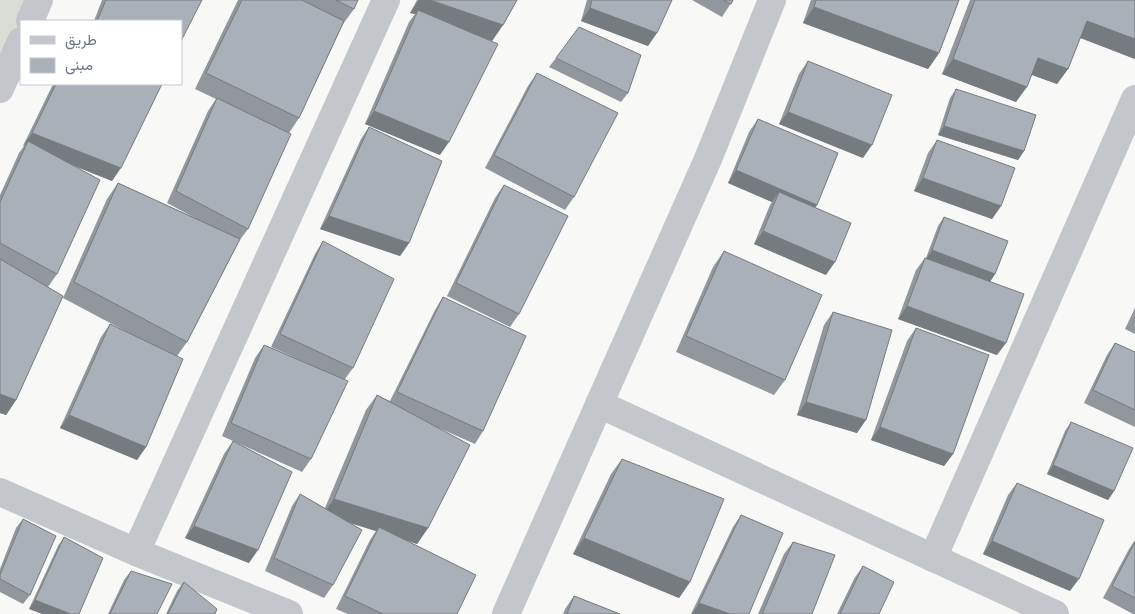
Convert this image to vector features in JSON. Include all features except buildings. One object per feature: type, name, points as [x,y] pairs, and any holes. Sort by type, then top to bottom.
[{"type":"street","points":[[30,20],[39,0]]},
{"type":"street","points":[[136,552],[386,0]]},
{"type":"street","points":[[506,614],[708,159],[772,0]]},
{"type":"street","points":[[0,89],[20,43]]},
{"type":"street","points":[[934,558],[1135,99]]},
{"type":"street","points":[[599,404],[1054,614]]},
{"type":"street","points":[[0,492],[136,552],[289,614]]},
{"type":"shaded area","points":[[0,0],[39,0],[30,20],[20,20],[20,43],[0,88]]}]
